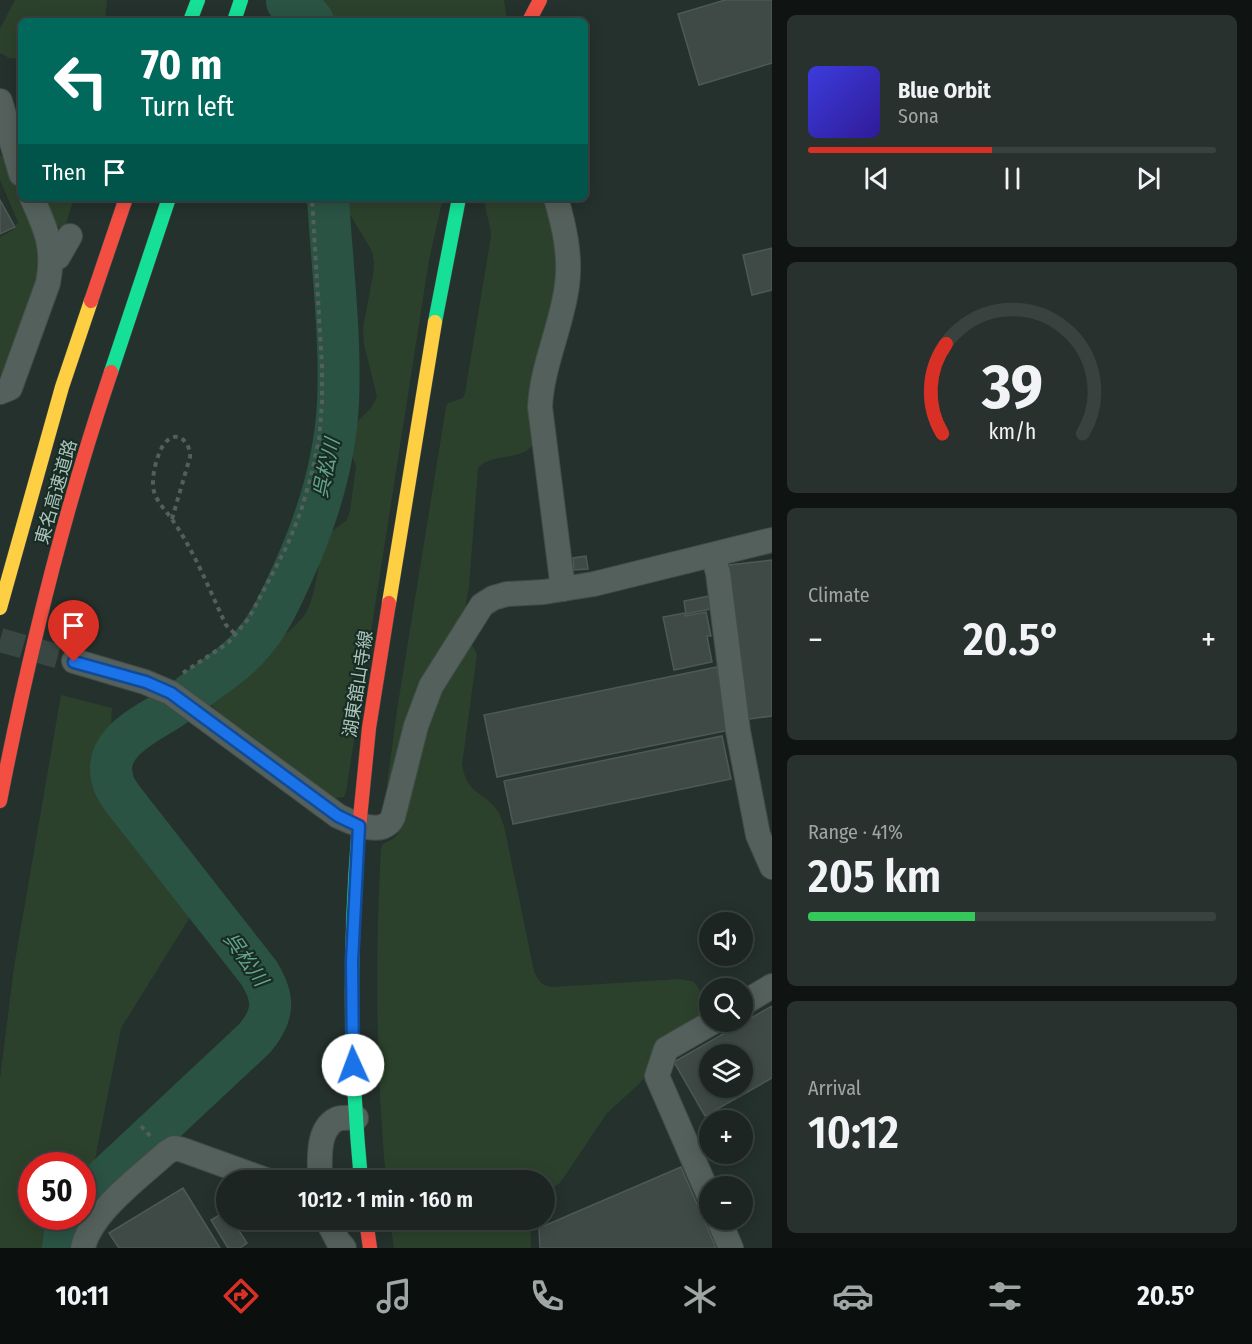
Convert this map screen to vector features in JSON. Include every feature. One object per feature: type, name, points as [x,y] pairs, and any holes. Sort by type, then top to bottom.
[{"type":"main road","points":[[191,18],[198,0]]},
{"type":"main road","points":[[235,18],[242,0]]},
{"type":"main road","name":"東名高速道路","points":[[0,608],[63,387],[125,201]]},
{"type":"main road","name":"東名高速道路","points":[[0,801],[16,718],[57,556],[102,398],[168,201]]},
{"type":"main road","name":"湖東舘山寺線","points":[[360,1170],[356,1118],[352,961],[359,826],[366,752],[445,264],[458,201]]},
{"type":"main road","points":[[367,1230],[369,1248]]},
{"type":"street","points":[[0,101],[18,164]]},
{"type":"street","points":[[0,392],[10,388],[48,283],[51,258],[49,238],[33,201]]},
{"type":"street","points":[[557,201],[566,237],[567,284],[563,308],[541,387],[540,407],[563,590]]},
{"type":"street","points":[[51,258],[58,257],[70,236]]},
{"type":"street","points":[[74,662],[146,682],[167,691],[338,816],[359,826],[386,826],[391,823],[416,726],[431,686],[482,605],[507,594],[563,590],[594,584],[772,540]]},
{"type":"street","points":[[713,555],[718,573],[738,731],[758,836],[772,867]]},
{"type":"street","points":[[753,998],[772,987]]},
{"type":"street","points":[[699,1030],[666,1049],[657,1076],[700,1176]]},
{"type":"street","points":[[320,1170],[322,1137],[328,1127],[338,1119],[356,1118]]},
{"type":"street","points":[[83,1248],[88,1233],[102,1213],[166,1153],[174,1149],[193,1153],[240,1170]]},
{"type":"street","points":[[332,1230],[344,1248]]},
{"type":"street","points":[[723,1230],[731,1248]]},
{"type":"path","points":[[167,691],[173,680],[215,653],[236,634],[257,605],[287,546],[301,511],[318,440],[322,403],[312,201]]},
{"type":"path","points":[[172,519],[191,449],[188,442],[181,437],[173,437],[166,441],[152,484],[156,498],[185,540],[225,625],[236,634]]},
{"type":"green space","points":[[15,0],[107,0],[105,18],[18,18],[18,59],[9,58],[0,53],[0,29]]},
{"type":"green space","points":[[308,0],[504,0],[507,18],[320,18]]},
{"type":"green space","points":[[0,154],[18,190],[18,201],[23,201],[35,227],[42,267],[3,375],[0,375],[0,237],[13,230],[18,222],[0,180]]},
{"type":"green space","points":[[44,201],[73,201],[66,224],[59,227],[55,224]]},
{"type":"green space","points":[[342,201],[442,201],[429,260],[346,792],[344,797],[335,798],[216,710],[210,703],[209,695],[215,687],[279,640],[301,619],[311,602],[327,535],[347,520],[356,467],[348,443],[348,431],[371,408],[377,397],[364,344],[363,328],[373,275],[372,251]]},
{"type":"green space","points":[[485,201],[546,201],[558,268],[533,445],[521,453],[491,460],[478,468],[469,587],[465,608],[389,788],[387,784],[398,704],[446,407],[448,403],[463,398],[465,393],[491,236]]},
{"type":"green space","points":[[468,645],[472,645],[477,654],[462,765],[468,783],[494,806],[504,826],[537,978],[543,984],[553,987],[680,979],[694,982],[699,989],[699,1016],[637,1086],[607,1113],[560,1183],[555,1186],[555,1170],[385,1170],[380,1097],[378,1014],[381,848],[383,844],[398,834],[431,709]]},
{"type":"green space","points":[[61,695],[112,708],[108,795],[190,917],[121,1028],[96,1154],[96,1152],[18,1152],[18,1230],[64,1230],[56,1248],[0,1248],[0,1079],[14,967]]},
{"type":"green space","points":[[391,1230],[530,1230],[531,1248],[394,1248]]},
{"type":"building","points":[[725,0],[772,0],[772,63],[699,85],[678,14]]},
{"type":"building","points":[[0,200],[15,227],[0,234]]},
{"type":"building","points":[[772,248],[772,290],[752,295],[743,255]]},
{"type":"building","points":[[586,556],[588,569],[574,570],[573,558]]},
{"type":"building","points":[[772,560],[772,716],[743,720],[725,576],[729,565]]},
{"type":"building","points":[[714,595],[716,608],[686,614],[684,601]]},
{"type":"building","points":[[706,612],[711,636],[707,636],[712,662],[674,670],[663,617]]},
{"type":"building","points":[[717,667],[730,730],[497,777],[484,715]]},
{"type":"building","points":[[722,736],[731,779],[513,824],[504,781]]},
{"type":"building","points":[[772,1006],[772,1078],[753,1089],[753,1044],[706,1044],[726,1032],[753,1032],[753,1017]]},
{"type":"building","points":[[699,1048],[699,1098],[737,1098],[716,1110],[702,1110],[674,1062]]},
{"type":"building","points":[[681,1167],[699,1209],[699,1230],[708,1230],[716,1248],[540,1248],[539,1230],[555,1230],[555,1221]]},
{"type":"building","points":[[183,1188],[220,1248],[119,1248],[109,1233]]},
{"type":"building","points":[[216,1217],[216,1228],[211,1220]]},
{"type":"building","points":[[217,1230],[239,1230],[247,1243],[240,1248],[228,1248]]},
{"type":"waterway","name":"呉松川","points":[[287,2],[310,18]]},
{"type":"waterway","name":"呉松川","points":[[191,694],[238,658],[264,628],[303,550],[324,488],[336,425],[339,378],[328,201]]},
{"type":"waterway","name":"呉松川","points":[[96,1187],[255,1038],[269,1014],[270,999],[259,973],[115,788],[111,767],[120,745],[140,728],[173,707]]},
{"type":"waterway","name":"呉松川","points":[[63,1248],[65,1230]]},
{"type":"tunnel","points":[[0,640],[74,661]]},
{"type":"traffic: fast","points":[[191,18],[198,0]]},
{"type":"traffic: fast","points":[[235,18],[241,0]]},
{"type":"traffic: fast","points":[[111,372],[168,201]]},
{"type":"traffic: fast","points":[[435,322],[458,201]]},
{"type":"traffic: fast","points":[[358,838],[353,924],[352,1009],[360,1170]]},
{"type":"traffic: slow","points":[[0,608],[62,387],[91,301]]},
{"type":"traffic: slow","points":[[389,603],[435,322]]},
{"type":"traffic: jam","points":[[531,18],[540,0]]},
{"type":"traffic: jam","points":[[91,301],[125,201]]},
{"type":"traffic: jam","points":[[0,801],[48,585],[78,477],[111,372]]},
{"type":"traffic: jam","points":[[358,838],[369,728],[389,603]]},
{"type":"traffic: jam","points":[[367,1230],[370,1248]]},
{"type":"route","points":[[74,662],[146,682],[171,693],[338,816],[359,826],[353,908],[353,1065]]}]
